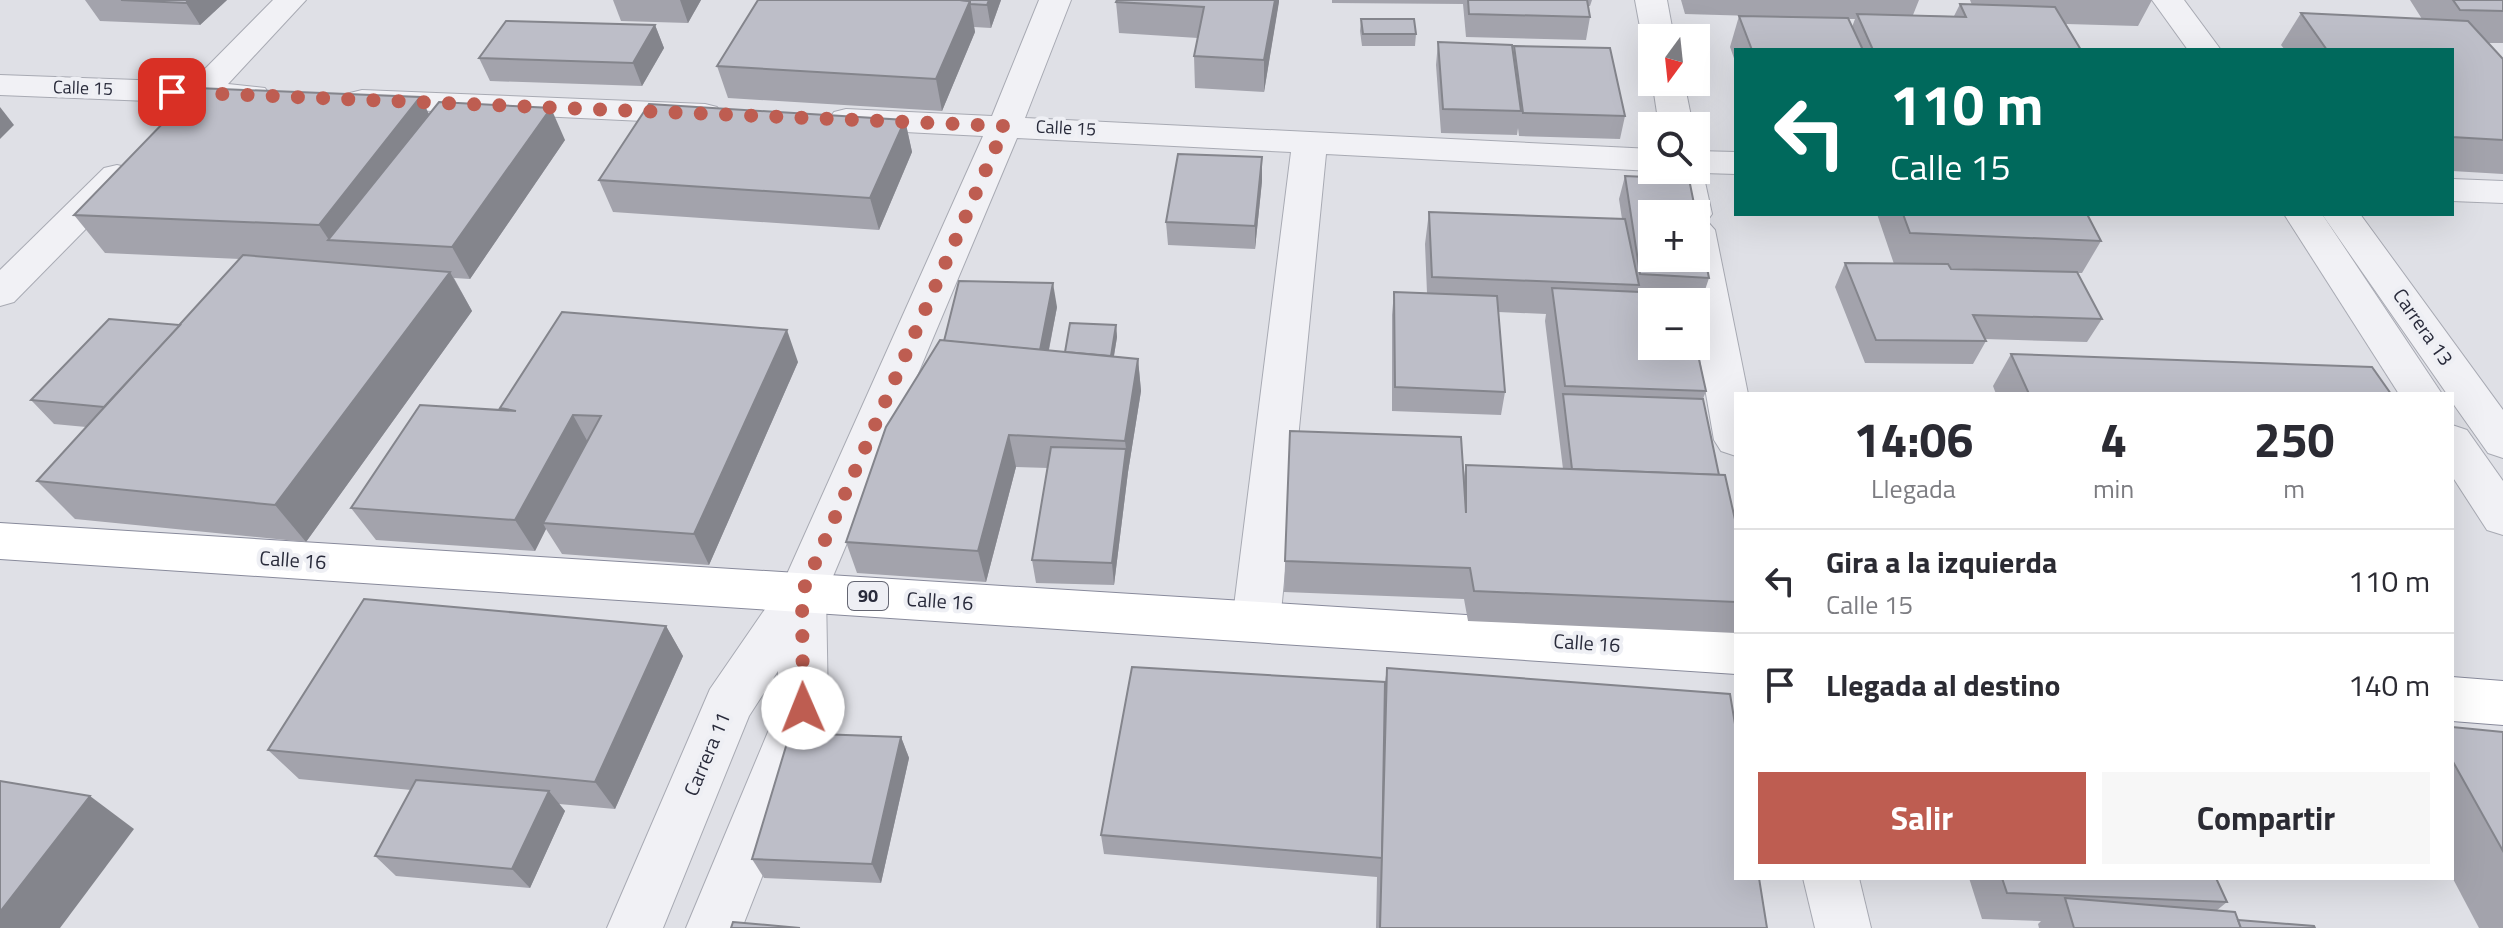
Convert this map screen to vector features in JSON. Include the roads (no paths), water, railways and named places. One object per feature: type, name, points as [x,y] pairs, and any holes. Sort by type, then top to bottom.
[{"type":"highway","name":"Calle 16","points":[[0,541],[1734,653]]},
{"type":"highway","points":[[2454,699],[2503,703]]},
{"type":"street","points":[[0,293],[290,0]]},
{"type":"street","name":"Carrera 11","points":[[635,928],[728,705],[802,593],[1005,126],[1055,0]]},
{"type":"street","points":[[1651,0],[1655,24]]},
{"type":"street","points":[[2168,0],[2204,48]]},
{"type":"street","name":"Calle 15","points":[[0,85],[280,96]]},
{"type":"street","points":[[327,98],[737,115]]},
{"type":"street","name":"Calle 15","points":[[816,118],[1310,140],[1638,159]]},
{"type":"street","points":[[1256,622],[1310,140]]},
{"type":"street","points":[[1710,162],[1734,163]]},
{"type":"street","points":[[2454,190],[2503,192]]},
{"type":"street","name":"Carrera 13","points":[[2304,216],[2420,392]]},
{"type":"street","name":"Carrera 13","points":[[2342,216],[2503,442]]},
{"type":"street","points":[[1704,272],[1734,430]]},
{"type":"street","points":[[2454,444],[2503,517]]},
{"type":"street","name":"Carrera 11","points":[[714,928],[803,708],[802,593]]},
{"type":"street","points":[[1831,880],[1843,928]]}]
